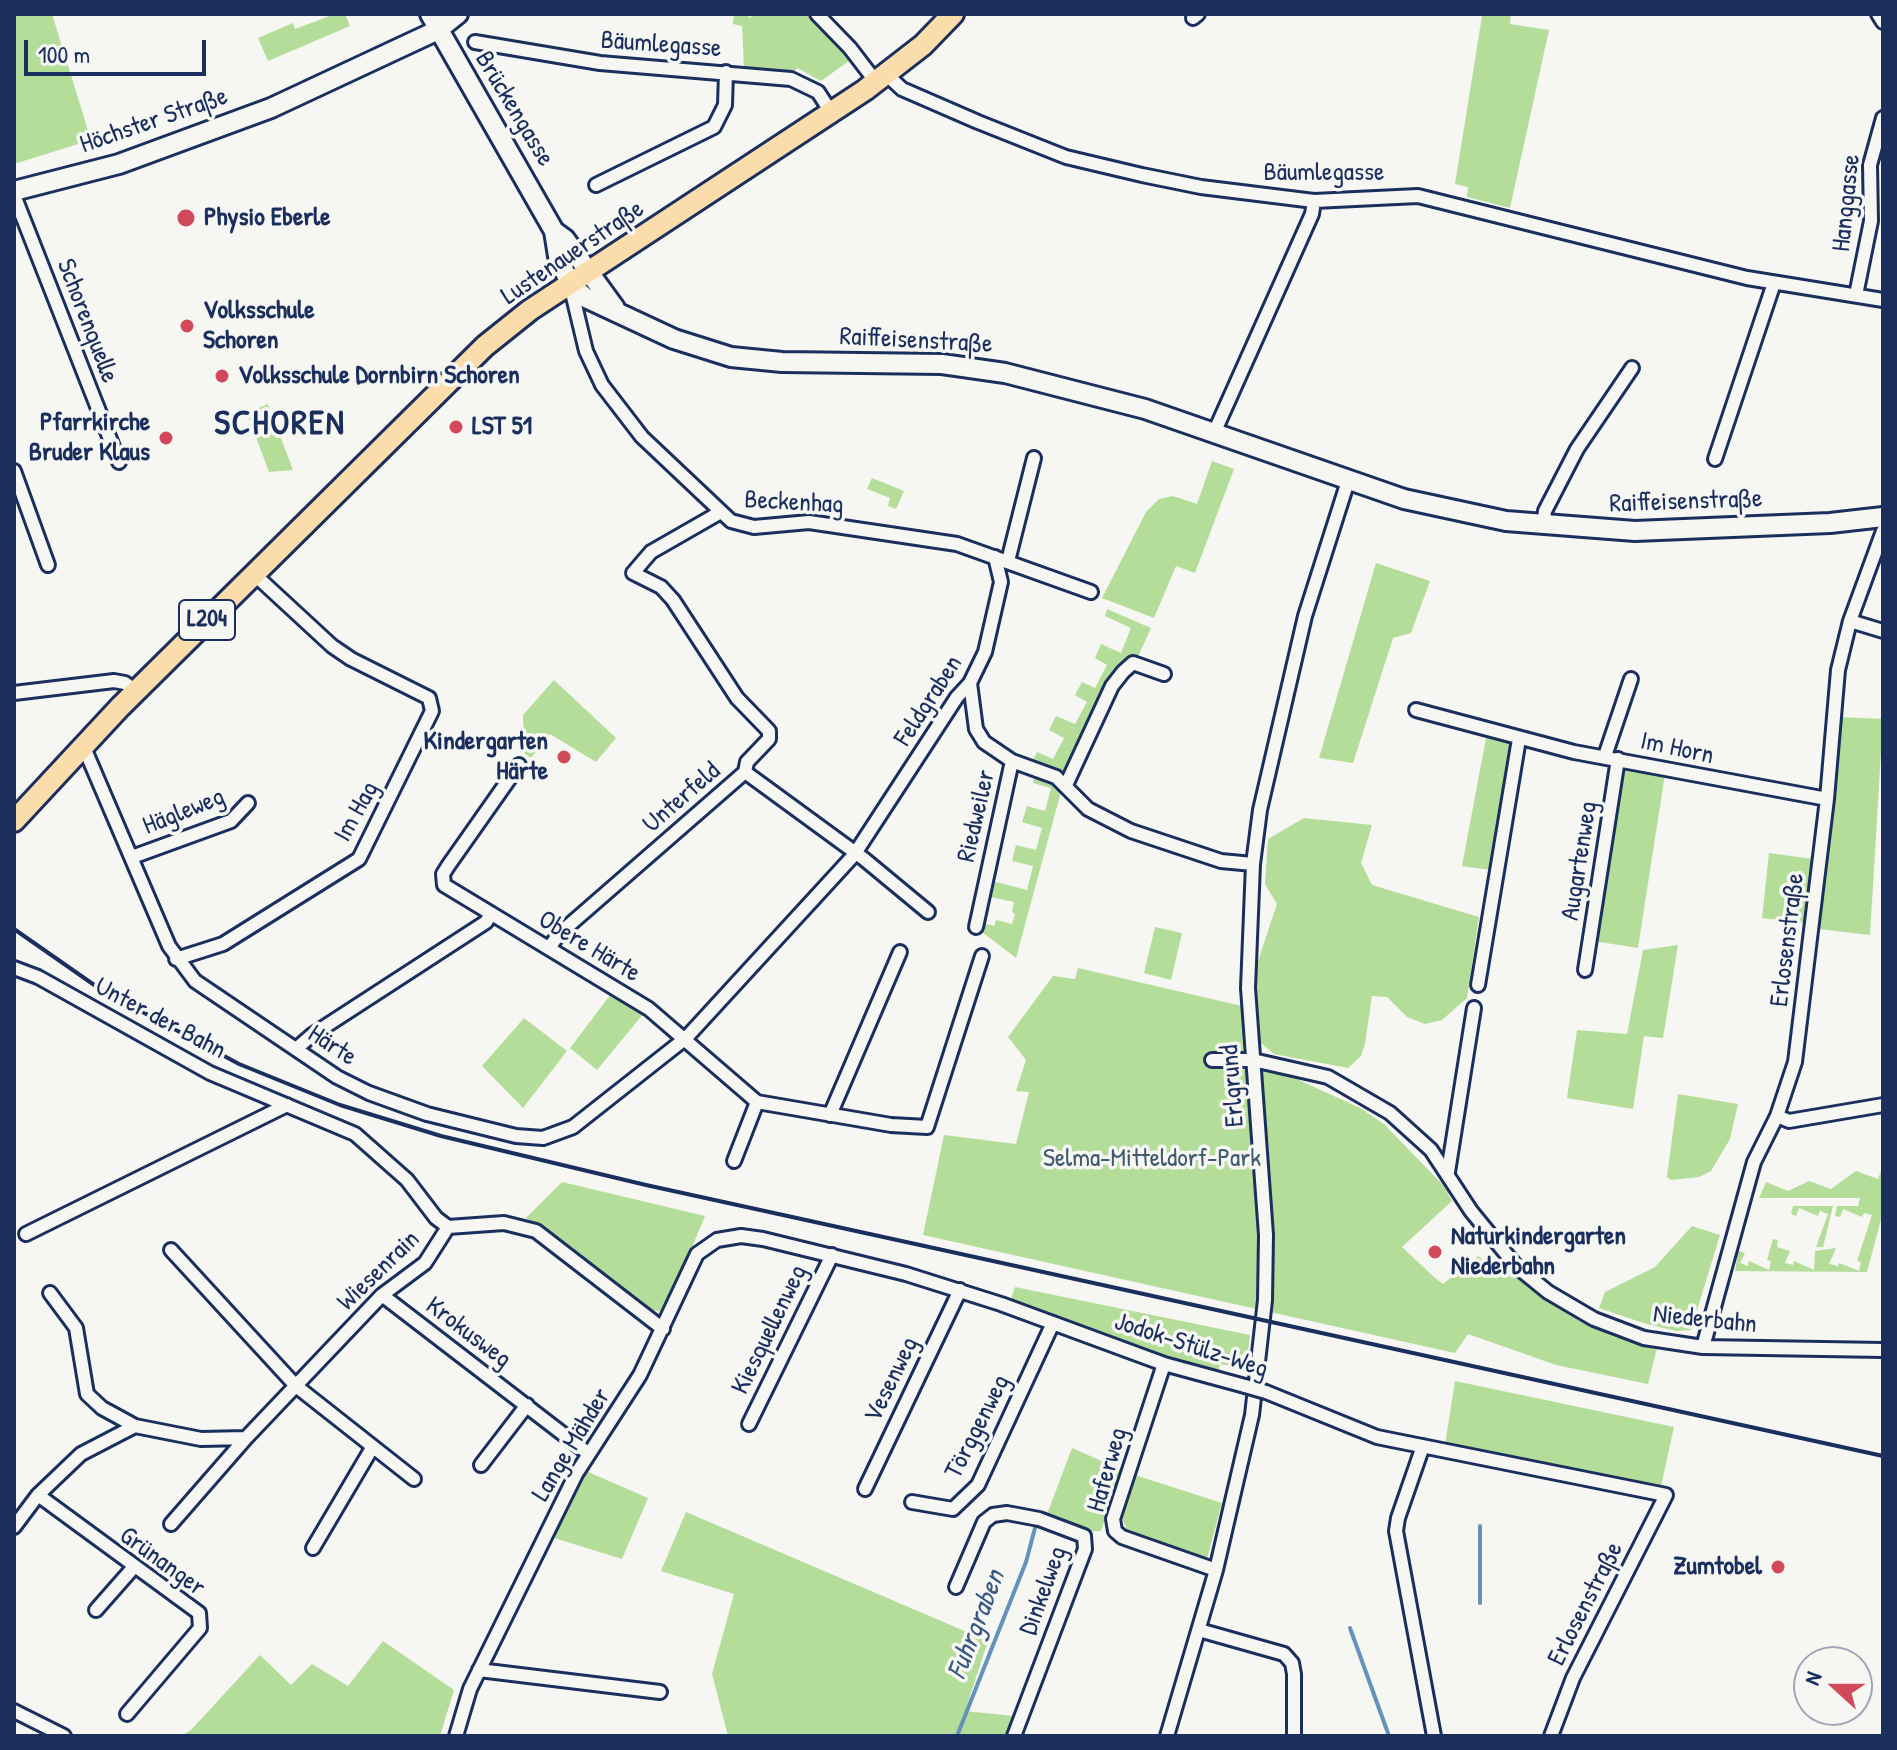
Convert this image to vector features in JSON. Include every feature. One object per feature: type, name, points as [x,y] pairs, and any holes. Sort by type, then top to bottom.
[{"type":"main road","name":"Lustenauerstraße","points":[[14,821],[136,691],[463,366],[530,310],[881,78],[923,45],[953,14]]},
{"type":"street","name":"Höchster Straße","points":[[14,193],[119,164],[217,129],[318,88],[434,22],[458,14]]},
{"type":"street","name":"Bäumlegasse","points":[[817,14],[881,78],[950,111],[1066,157],[1201,187],[1314,201],[1418,196],[1774,283],[1883,300]]},
{"type":"street","points":[[1878,14],[1883,22]]},
{"type":"street","name":"Brückengasse","points":[[434,22],[554,231],[558,256],[578,279]]},
{"type":"street","name":"Bäumlegasse","points":[[475,42],[600,63],[785,77],[806,83],[818,92],[831,112]]},
{"type":"street","points":[[596,185],[714,127],[724,112],[726,72]]},
{"type":"street","name":"Hanggasse","points":[[1856,295],[1877,203],[1869,173],[1883,118]]},
{"type":"street","name":"Schorenquelle","points":[[14,193],[119,462]]},
{"type":"street","points":[[1214,433],[1312,214],[1314,201]]},
{"type":"street","name":"Raiffeisenstraße","points":[[578,279],[586,298],[674,339],[731,357],[782,362],[920,362],[985,369],[1068,387],[1214,433],[1348,481],[1449,510],[1543,526],[1635,531],[1830,523],[1883,517]]},
{"type":"street","name":"Beckenhag","points":[[578,279],[586,351],[602,385],[642,437],[719,513],[746,526],[809,522],[957,544],[1091,592]]},
{"type":"street","points":[[1715,459],[1774,283]]},
{"type":"street","points":[[1543,526],[1545,511],[1577,449],[1632,368]]},
{"type":"street","name":"Feldgraben","points":[[686,1038],[854,855],[957,697],[970,683],[985,652],[1001,582],[1001,559],[1034,458]]},
{"type":"street","points":[[14,471],[48,565]]},
{"type":"street","name":"Erlgrund","points":[[1167,1736],[1216,1570],[1252,1415],[1265,1300],[1266,1235],[1248,988],[1253,864],[1261,803],[1298,645],[1348,481]]},
{"type":"street","name":"Unterfeld","points":[[549,948],[559,934],[745,772],[747,762],[769,739],[769,731],[737,698],[673,600],[661,587],[633,573],[651,552],[719,513]]},
{"type":"street","name":"Raiffeisenstraße","points":[[1830,523],[1883,530]]},
{"type":"street","name":"Erlosenstraße","points":[[1703,1347],[1748,1182],[1777,1116],[1795,1062],[1827,799],[1838,670],[1850,621],[1883,530]]},
{"type":"street","name":"Im Hag","points":[[176,959],[223,944],[333,878],[364,852],[433,706],[424,695],[351,659],[332,646],[254,574]]},
{"type":"street","points":[[1850,621],[1883,631]]},
{"type":"street","points":[[1066,785],[1112,686],[1123,672],[1133,663],[1164,674]]},
{"type":"street","name":"Augartenweg","points":[[1585,970],[1612,758],[1631,679]]},
{"type":"street","points":[[14,693],[114,681],[125,683],[136,691]]},
{"type":"street","name":"Riedweiler","points":[[970,683],[976,729],[984,742],[1012,761],[976,927]]},
{"type":"street","name":"Im Horn","points":[[1416,710],[1519,739],[1752,787],[1827,799]]},
{"type":"street","points":[[1478,985],[1519,739]]},
{"type":"street","name":"Härte","points":[[83,745],[176,959],[195,981],[216,997],[350,1084],[427,1114],[531,1138],[559,1134],[573,1127],[686,1038]]},
{"type":"street","points":[[1012,761],[1066,785],[1088,809],[1131,831],[1221,861],[1253,864]]},
{"type":"street","name":"Obere Härte","points":[[519,765],[442,880],[448,889],[649,1009],[757,1102]]},
{"type":"street","points":[[745,772],[928,912]]},
{"type":"street","name":"Hägleweg","points":[[132,857],[231,821],[248,803]]},
{"type":"street","points":[[296,1049],[312,1035],[486,922],[491,914]]},
{"type":"street","points":[[830,1115],[900,952]]},
{"type":"street","points":[[734,1161],[757,1102],[927,1127],[982,956]]},
{"type":"street","name":"Unter der Bahn","points":[[14,968],[38,977],[210,1073],[369,1144],[448,1227]]},
{"type":"street","points":[[1448,1172],[1474,1008]]},
{"type":"street","name":"Niederbahn","points":[[1212,1060],[1253,1060],[1328,1077],[1365,1096],[1410,1128],[1448,1172],[1491,1238],[1516,1266],[1548,1292],[1620,1330],[1669,1343],[1703,1347],[1883,1350]]},
{"type":"street","points":[[26,1234],[287,1105]]},
{"type":"street","points":[[1777,1116],[1789,1121],[1883,1105]]},
{"type":"street","name":"Wiesenrain","points":[[171,1524],[246,1438],[382,1295],[425,1263],[448,1227],[504,1223],[536,1231],[663,1329]]},
{"type":"street","name":"Jodok-Stülz-Weg","points":[[706,1246],[741,1236],[832,1255],[960,1290],[1164,1364],[1266,1392],[1343,1425],[1423,1446],[1666,1495]]},
{"type":"street","name":"Lange Mähder","points":[[456,1736],[479,1670],[589,1454],[640,1375],[697,1254],[706,1246]]},
{"type":"street","points":[[171,1250],[296,1386],[414,1479]]},
{"type":"street","name":"Kiesquellenweg","points":[[749,1424],[832,1255]]},
{"type":"street","name":"Vesenweg","points":[[865,1489],[960,1290]]},
{"type":"street","points":[[50,1293],[76,1328],[87,1394],[102,1408],[135,1426],[201,1439],[246,1438]]},
{"type":"street","name":"Krokusweg","points":[[382,1295],[589,1454]]},
{"type":"street","name":"Törggenweg","points":[[912,1502],[953,1509],[978,1485],[1053,1323]]},
{"type":"street","name":"Haferweg","points":[[1164,1364],[1113,1519],[1115,1531],[1122,1537],[1216,1570]]},
{"type":"street","points":[[481,1465],[527,1405]]},
{"type":"street","points":[[14,1527],[38,1495],[81,1454],[135,1426]]},
{"type":"street","points":[[1423,1446],[1396,1531],[1434,1736]]},
{"type":"street","points":[[313,1548],[372,1448]]},
{"type":"street","name":"Grünanger","points":[[38,1495],[133,1568],[199,1613],[200,1628],[127,1714]]},
{"type":"street","name":"Erlosenstraße","points":[[1551,1736],[1573,1678],[1666,1495]]},
{"type":"street","name":"Dinkelweg","points":[[956,1587],[984,1522],[993,1515],[1007,1513],[1039,1519],[1084,1536],[1085,1549],[1014,1736]]},
{"type":"street","points":[[96,1610],[133,1568]]},
{"type":"street","points":[[1199,1630],[1284,1654],[1292,1663],[1294,1674],[1294,1736]]},
{"type":"street","points":[[479,1670],[660,1692]]},
{"type":"street","points":[[14,1711],[64,1736]]},
{"type":"green space","points":[[14,14],[52,14],[91,140],[14,164]]},
{"type":"green space","points":[[335,14],[345,14],[350,26],[268,61],[258,38],[293,23],[295,29]]},
{"type":"green space","points":[[734,14],[746,14],[750,18],[754,14],[813,14],[853,58],[821,81],[797,68],[795,71],[744,67],[742,26],[733,24]]},
{"type":"green space","points":[[1511,14],[1510,24],[1549,30],[1510,208],[1467,197],[1468,187],[1455,184],[1482,16]]},
{"type":"green space","points":[[268,404],[293,470],[269,472],[247,413]]},
{"type":"green space","points":[[1212,461],[1234,469],[1195,573],[1176,566],[1154,618],[1102,598],[1146,512],[1159,499],[1173,496],[1197,504]]},
{"type":"green space","points":[[872,478],[904,491],[896,509],[888,506],[890,498],[867,489]]},
{"type":"green space","points":[[1376,563],[1430,581],[1411,633],[1393,638],[1353,763],[1319,758]]},
{"type":"green space","points":[[1107,609],[1151,628],[1137,659],[1127,660],[1066,776],[1032,762],[1037,752],[1053,759],[1064,738],[1049,730],[1056,716],[1075,724],[1087,702],[1075,695],[1082,682],[1095,688],[1107,665],[1095,658],[1101,644],[1121,653],[1131,628],[1105,616]]},
{"type":"green space","points":[[554,680],[616,738],[596,762],[550,734],[531,758],[524,753],[523,715]]},
{"type":"green space","points":[[1841,717],[1883,719],[1870,935],[1819,929]]},
{"type":"green space","points":[[1486,738],[1513,744],[1491,870],[1462,866]]},
{"type":"green space","points":[[1629,766],[1665,774],[1638,948],[1593,941],[1620,772]]},
{"type":"green space","points":[[1035,774],[1062,788],[1016,958],[978,929],[979,922],[994,926],[996,920],[1012,924],[1015,914],[1012,912],[1014,902],[986,896],[989,866],[996,868],[992,881],[1027,890],[1033,866],[1012,861],[1016,845],[1036,850],[1042,828],[1022,822],[1027,806],[1045,811],[1051,788],[1033,783]]},
{"type":"green space","points":[[1304,818],[1372,825],[1361,863],[1372,885],[1479,917],[1467,998],[1442,1020],[1425,1024],[1407,1017],[1387,997],[1372,996],[1361,1056],[1348,1068],[1274,1054],[1257,1040],[1255,970],[1277,904],[1265,884],[1268,839]]},
{"type":"green space","points":[[1769,853],[1812,859],[1804,923],[1762,918]]},
{"type":"green space","points":[[1155,927],[1182,933],[1171,980],[1144,973]]},
{"type":"green space","points":[[1678,945],[1663,1038],[1644,1036],[1633,1109],[1567,1098],[1577,1030],[1627,1034],[1643,950]]},
{"type":"green space","name":"Selma-Mitteldorf-Park","points":[[1078,968],[1242,1006],[1243,1051],[1238,1052],[1239,1069],[1288,1075],[1360,1108],[1384,1124],[1443,1185],[1452,1201],[1402,1247],[1434,1277],[1443,1284],[1478,1256],[1500,1274],[1504,1269],[1579,1321],[1615,1337],[1657,1348],[1648,1384],[1556,1365],[1468,1334],[1455,1353],[923,1235],[944,1135],[1016,1144],[1029,1092],[1016,1091],[1026,1060],[1008,1037],[1053,976],[1075,979]]},
{"type":"green space","points":[[611,994],[644,1013],[597,1070],[570,1048]]},
{"type":"green space","points":[[524,1018],[567,1051],[523,1108],[482,1066]]},
{"type":"green space","points":[[1678,1094],[1738,1104],[1730,1139],[1711,1171],[1699,1177],[1671,1180],[1667,1177]]},
{"type":"green space","points":[[1883,1166],[1883,1212],[1867,1272],[1735,1271],[1738,1251],[1745,1253],[1740,1263],[1748,1266],[1749,1261],[1769,1270],[1771,1261],[1767,1260],[1773,1239],[1778,1240],[1777,1247],[1790,1251],[1785,1263],[1793,1265],[1794,1261],[1814,1270],[1815,1251],[1836,1248],[1829,1264],[1838,1266],[1839,1263],[1859,1271],[1861,1262],[1857,1261],[1872,1215],[1864,1213],[1862,1217],[1843,1209],[1840,1217],[1835,1216],[1837,1206],[1858,1206],[1860,1198],[1759,1198],[1766,1182],[1788,1191],[1809,1181],[1831,1189],[1856,1171],[1878,1179]]},
{"type":"green space","points":[[562,1182],[705,1216],[670,1300],[661,1311],[648,1310],[526,1218]]},
{"type":"green space","points":[[1793,1206],[1833,1206],[1823,1247],[1816,1247],[1828,1214],[1820,1211],[1818,1216],[1799,1208],[1796,1216],[1791,1214]]},
{"type":"green space","points":[[1692,1226],[1720,1235],[1691,1330],[1676,1331],[1599,1308],[1605,1292],[1655,1267]]},
{"type":"green space","points":[[1015,1287],[1250,1335],[1246,1368],[1220,1364],[1218,1373],[1182,1363],[1010,1302]]},
{"type":"green space","points":[[1455,1381],[1674,1427],[1661,1486],[1445,1445]]},
{"type":"green space","points":[[1072,1448],[1122,1470],[1101,1531],[1082,1531],[1046,1517]]},
{"type":"green space","points":[[586,1471],[648,1498],[622,1559],[551,1537]]},
{"type":"green space","points":[[1135,1475],[1222,1503],[1207,1559],[1127,1531],[1121,1515]]},
{"type":"green space","points":[[686,1512],[988,1641],[965,1711],[1014,1716],[1005,1736],[728,1736],[712,1674],[734,1594],[661,1571]]},
{"type":"green space","points":[[383,1641],[454,1690],[440,1736],[181,1736],[191,1730],[260,1655],[291,1685],[312,1664],[348,1686]]},
{"type":"waterway","points":[[1480,1526],[1480,1603]]},
{"type":"waterway","name":"Fuhrgraben","points":[[957,1736],[1026,1562],[1035,1528]]},
{"type":"waterway","points":[[1350,1628],[1389,1736]]},
{"type":"railway","points":[[14,929],[100,989],[239,1064],[340,1105],[441,1136],[646,1185],[1883,1456]]},
{"type":"place","name":"Physio Eberle","points":[[186,218]]},
{"type":"place","name":"Volksschule Schoren","points":[[187,326]]},
{"type":"place","name":"Volksschule Dornbirn Schoren","points":[[222,376]]},
{"type":"place","name":"LST 51","points":[[456,427]]},
{"type":"place","name":"Pfarrkirche Bruder Klaus","points":[[166,438]]},
{"type":"place","name":"Kindergarten Härte","points":[[564,757]]},
{"type":"place","name":"Naturkindergarten Niederbahn","points":[[1435,1252]]},
{"type":"place","name":"Zumtobel","points":[[1778,1567]]},
{"type":"district","name":"SCHOREN","points":[[280,425]]}]
